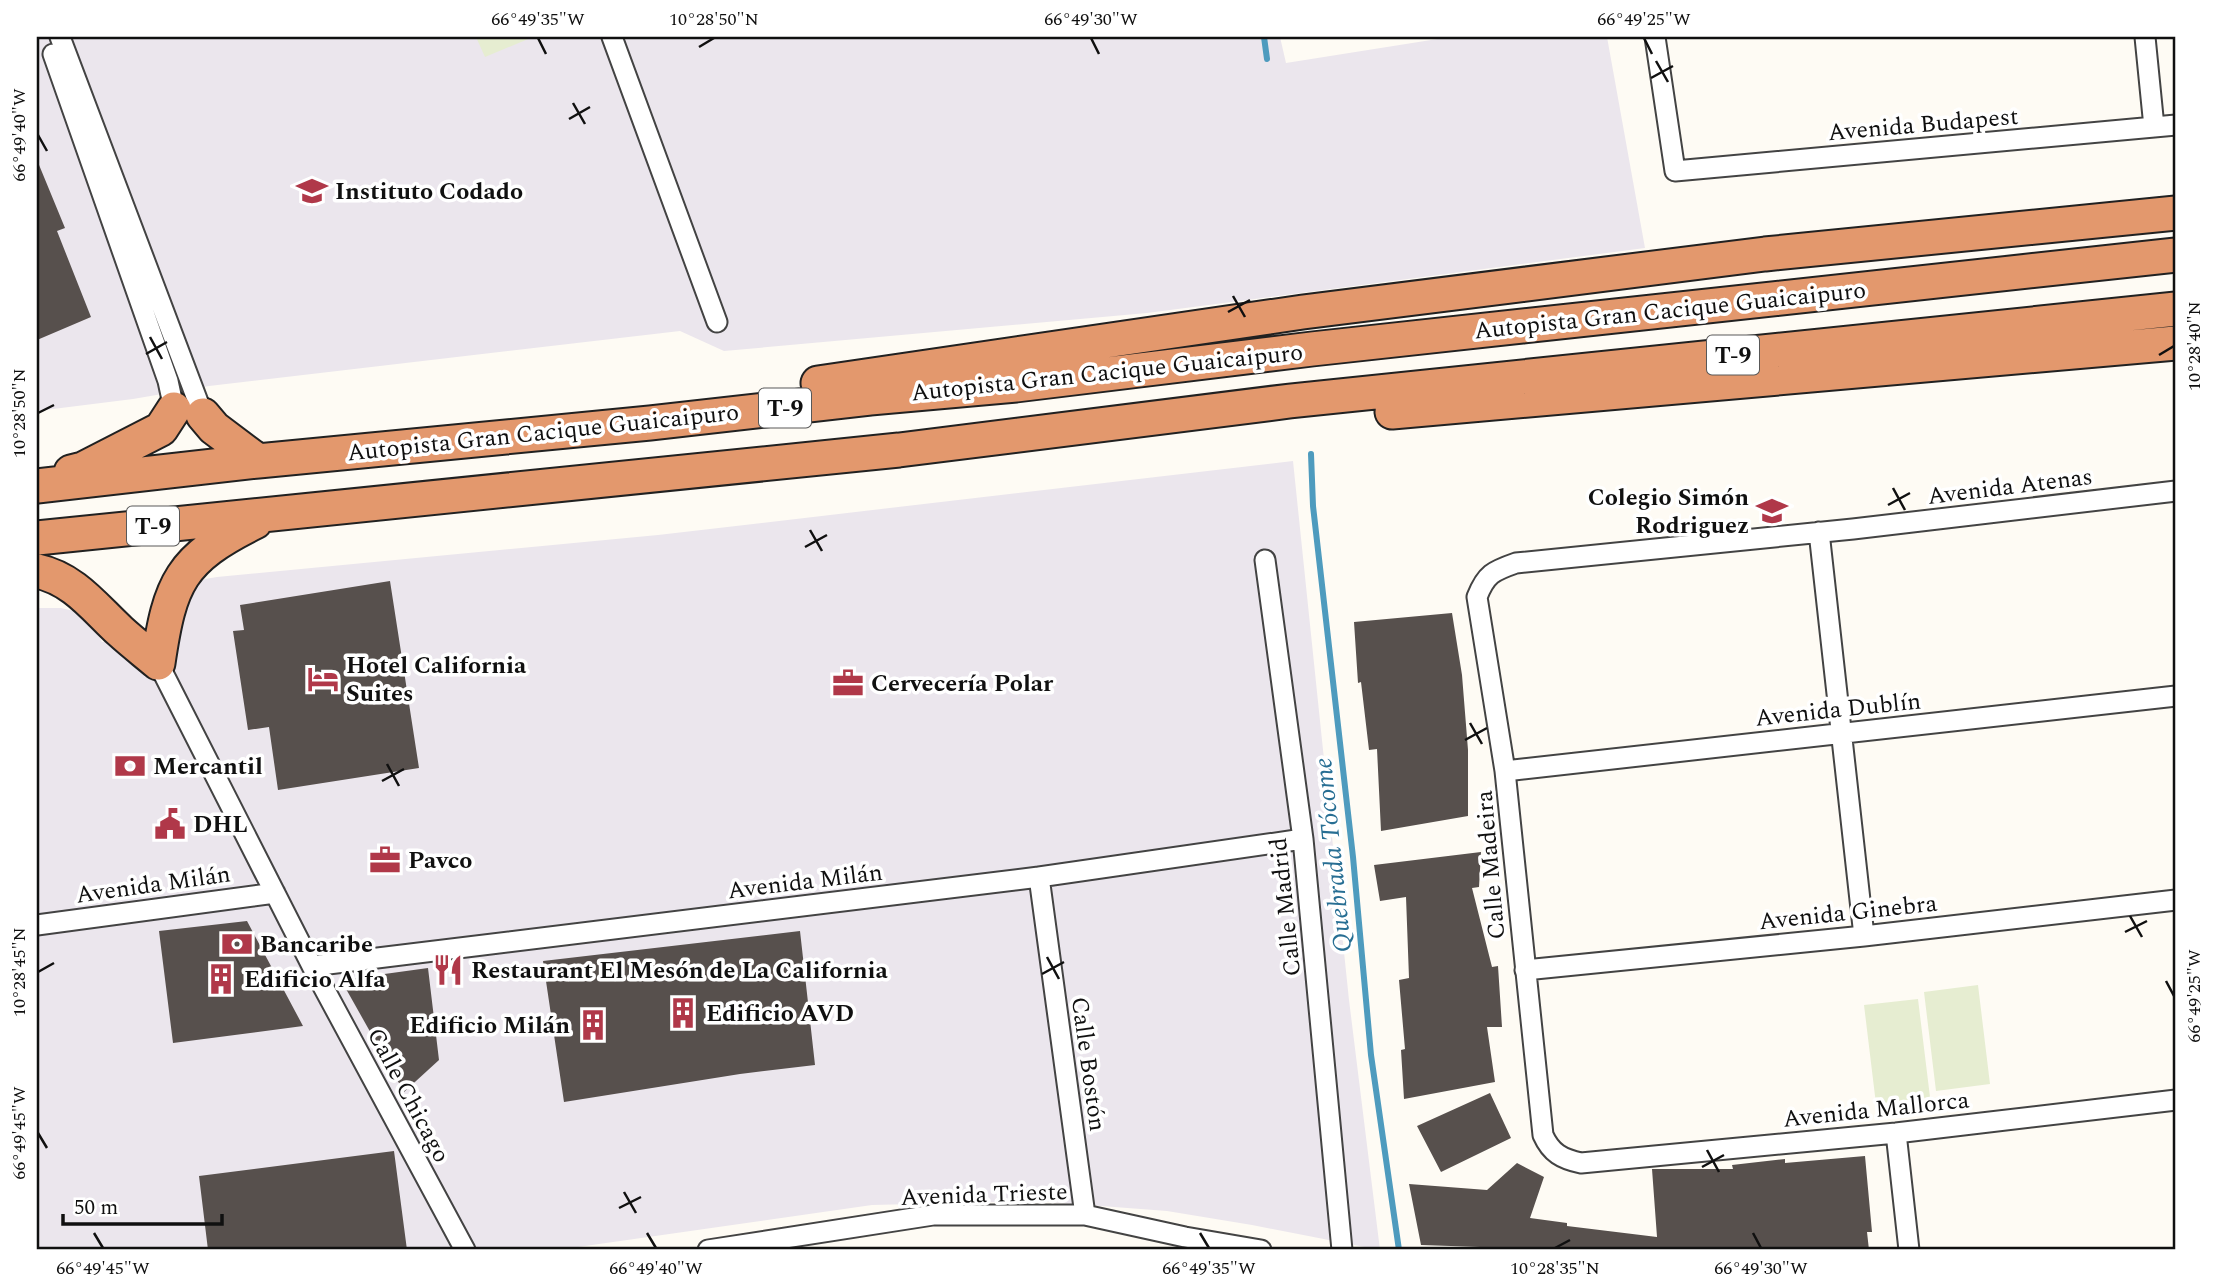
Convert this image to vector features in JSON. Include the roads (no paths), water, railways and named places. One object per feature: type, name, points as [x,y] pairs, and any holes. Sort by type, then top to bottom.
[{"type":"highway","points":[[1765,254],[1939,225],[2176,199]]},
{"type":"highway","points":[[650,423],[827,380],[1303,312],[1765,254],[2176,213]]},
{"type":"highway","name":"Autopista Gran Cacique Guaicaipuro","points":[[37,484],[1016,385],[1326,348],[2176,255]]},
{"type":"highway","name":"Autopista Gran Cacique Guaicaipuro","points":[[37,538],[899,450],[1290,401],[2176,309]]},
{"type":"highway","points":[[1290,401],[1341,416],[2176,343]]},
{"type":"highway","points":[[37,484],[83,469],[188,412],[258,461]]},
{"type":"highway","points":[[158,663],[164,623],[179,579],[193,562],[228,535],[270,514]]},
{"type":"highway","points":[[37,572],[48,574],[81,592],[119,631],[158,663]]},
{"type":"street","points":[[46,37],[168,381],[188,412]]},
{"type":"street","points":[[60,37],[188,412]]},
{"type":"street","points":[[612,37],[717,322]]},
{"type":"street","name":"Avenida Budapest","points":[[1655,37],[1675,171],[2176,125]]},
{"type":"street","points":[[2145,37],[2154,127]]},
{"type":"street","name":"Avenida Atenas","points":[[1516,564],[2176,491]]},
{"type":"street","points":[[1819,532],[1864,936]]},
{"type":"street","name":"Calle Madrid","points":[[1265,560],[1303,839],[1342,1250]]},
{"type":"street","name":"Calle Madeira","points":[[1516,564],[1497,569],[1484,580],[1476,597],[1505,771],[1543,1135],[1547,1145],[1556,1154],[1565,1160],[1581,1163]]},
{"type":"street","name":"Calle Chicago","points":[[158,663],[312,965],[465,1250]]},
{"type":"street","name":"Avenida Dublín","points":[[1505,771],[2176,696]]},
{"type":"street","name":"Avenida Milán","points":[[312,965],[1039,877],[1303,839]]},
{"type":"street","name":"Calle Bostón","points":[[1039,877],[1084,1215]]},
{"type":"street","name":"Avenida Milán","points":[[37,925],[275,893]]},
{"type":"street","name":"Avenida Ginebra","points":[[1525,970],[1864,936],[2176,900]]},
{"type":"street","name":"Avenida Mallorca","points":[[1581,1163],[1896,1133],[2176,1100]]},
{"type":"street","points":[[1896,1133],[1909,1250]]},
{"type":"street","name":"Avenida Trieste","points":[[708,1250],[933,1215],[1084,1215],[1261,1250]]},
{"type":"waterway","name":"Quebrada Tócome","points":[[1264,37],[1267,59]]},
{"type":"waterway","name":"Quebrada Tócome","points":[[1311,454],[1313,506],[1353,857],[1371,1055],[1399,1250]]},
{"type":"place","name":"Instituto Codado","points":[[312,191]]},
{"type":"place","name":"Colegio Simón Rodriguez","points":[[1772,511]]},
{"type":"place","name":"Hotel California Suites","points":[[323,679]]},
{"type":"place","name":"Cervecería Polar","points":[[848,683]]},
{"type":"place","name":"Mercantil","points":[[130,766]]},
{"type":"place","name":"DHL","points":[[170,824]]},
{"type":"place","name":"Pavco","points":[[385,860]]},
{"type":"place","name":"Bancaribe","points":[[237,944]]},
{"type":"place","name":"Restaurant El Mesón de La California","points":[[448,970]]},
{"type":"place","name":"Edificio Alfa","points":[[221,979]]},
{"type":"place","name":"Edificio AVD","points":[[683,1013]]},
{"type":"place","name":"Edificio Milán","points":[[593,1025]]}]
